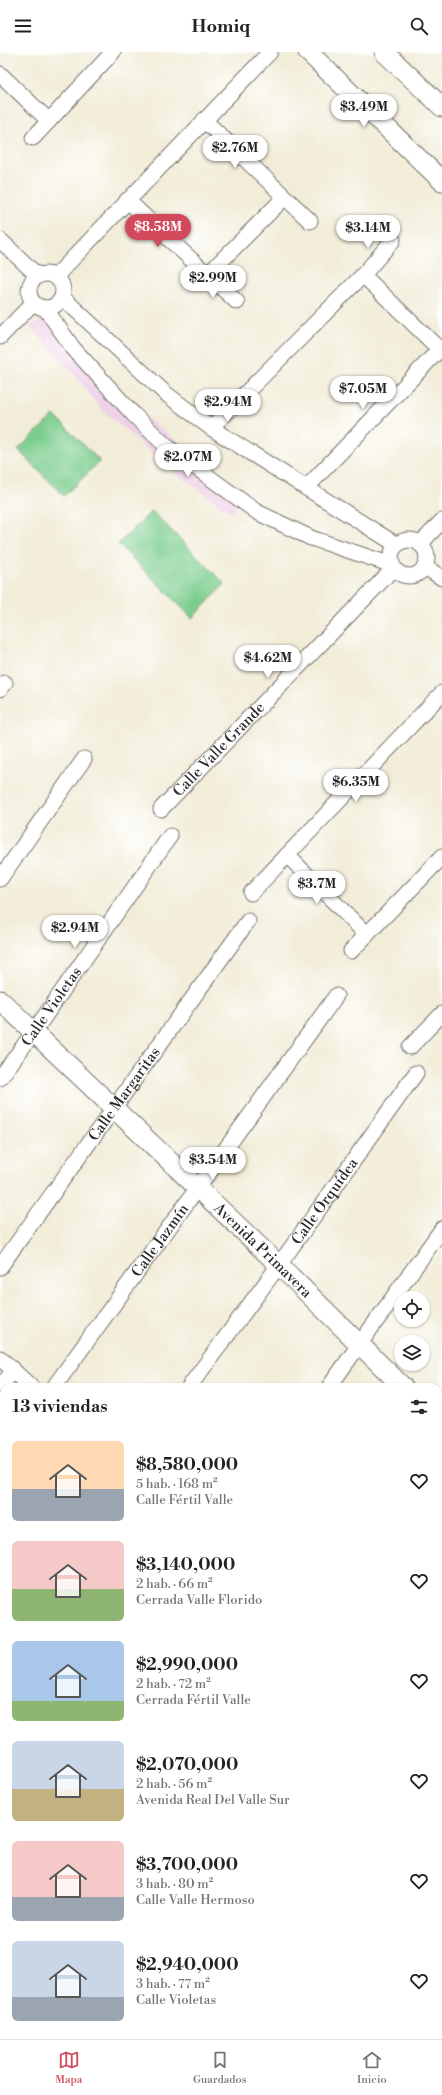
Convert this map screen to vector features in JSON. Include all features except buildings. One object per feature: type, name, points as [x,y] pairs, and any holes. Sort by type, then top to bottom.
[{"type":"street","points":[[32,138],[113,52]]},
{"type":"street","points":[[56,276],[270,52]]},
{"type":"street","points":[[308,52],[442,181]]},
{"type":"street","points":[[384,52],[442,108]]},
{"type":"street","points":[[0,74],[49,121]]},
{"type":"street","points":[[204,120],[284,198],[310,221]]},
{"type":"street","points":[[207,275],[284,198]]},
{"type":"street","points":[[127,200],[237,302]]},
{"type":"street","points":[[0,240],[37,275]]},
{"type":"street","points":[[211,428],[363,275],[393,240]]},
{"type":"street","points":[[0,337],[39,306],[55,306],[62,297],[63,289],[61,282],[56,276],[43,273],[37,275],[30,283],[28,293],[39,306],[73,348],[133,414],[165,445],[257,512],[311,538],[393,567],[399,574],[413,576],[420,573],[425,567],[427,559],[425,550],[420,544],[413,541],[405,541],[397,545],[391,554],[393,567]]},
{"type":"street","points":[[306,488],[441,349],[363,275]]},
{"type":"street","points":[[62,297],[165,393],[211,428],[397,545]]},
{"type":"street","points":[[420,544],[442,521]]},
{"type":"street","name":"Calle Valle Grande","points":[[161,809],[393,567]]},
{"type":"street","points":[[425,567],[442,578]]},
{"type":"street","points":[[251,893],[442,694]]},
{"type":"street","points":[[0,879],[84,759]]},
{"type":"street","name":"Calle Violetas","points":[[0,1078],[170,836]]},
{"type":"street","points":[[287,856],[367,935]]},
{"type":"street","points":[[351,951],[442,857]]},
{"type":"street","name":"Calle Margaritas","points":[[0,1267],[112,1108],[248,921]]},
{"type":"street","name":"Calle Jazmín","points":[[57,1383],[336,996]]},
{"type":"street","name":"Avenida Primavera","points":[[0,1000],[33,1033],[279,1265],[399,1383]]},
{"type":"street","points":[[410,1047],[442,1014]]},
{"type":"street","name":"Calle Orquídea","points":[[192,1383],[279,1265],[416,1073]]},
{"type":"street","points":[[332,1383],[360,1346],[442,1229]]},
{"type":"street","points":[[0,1358],[27,1383]]},
{"type":"street","points":[[3,1383],[14,1371]]},
{"type":"shaded area","points":[[55,313],[134,408],[242,492],[232,513],[178,475],[101,409],[67,366],[30,326]]},
{"type":"green space","points":[[54,415],[100,461],[64,496],[18,450]]},
{"type":"green space","points":[[152,511],[225,584],[192,618],[118,544]]}]
